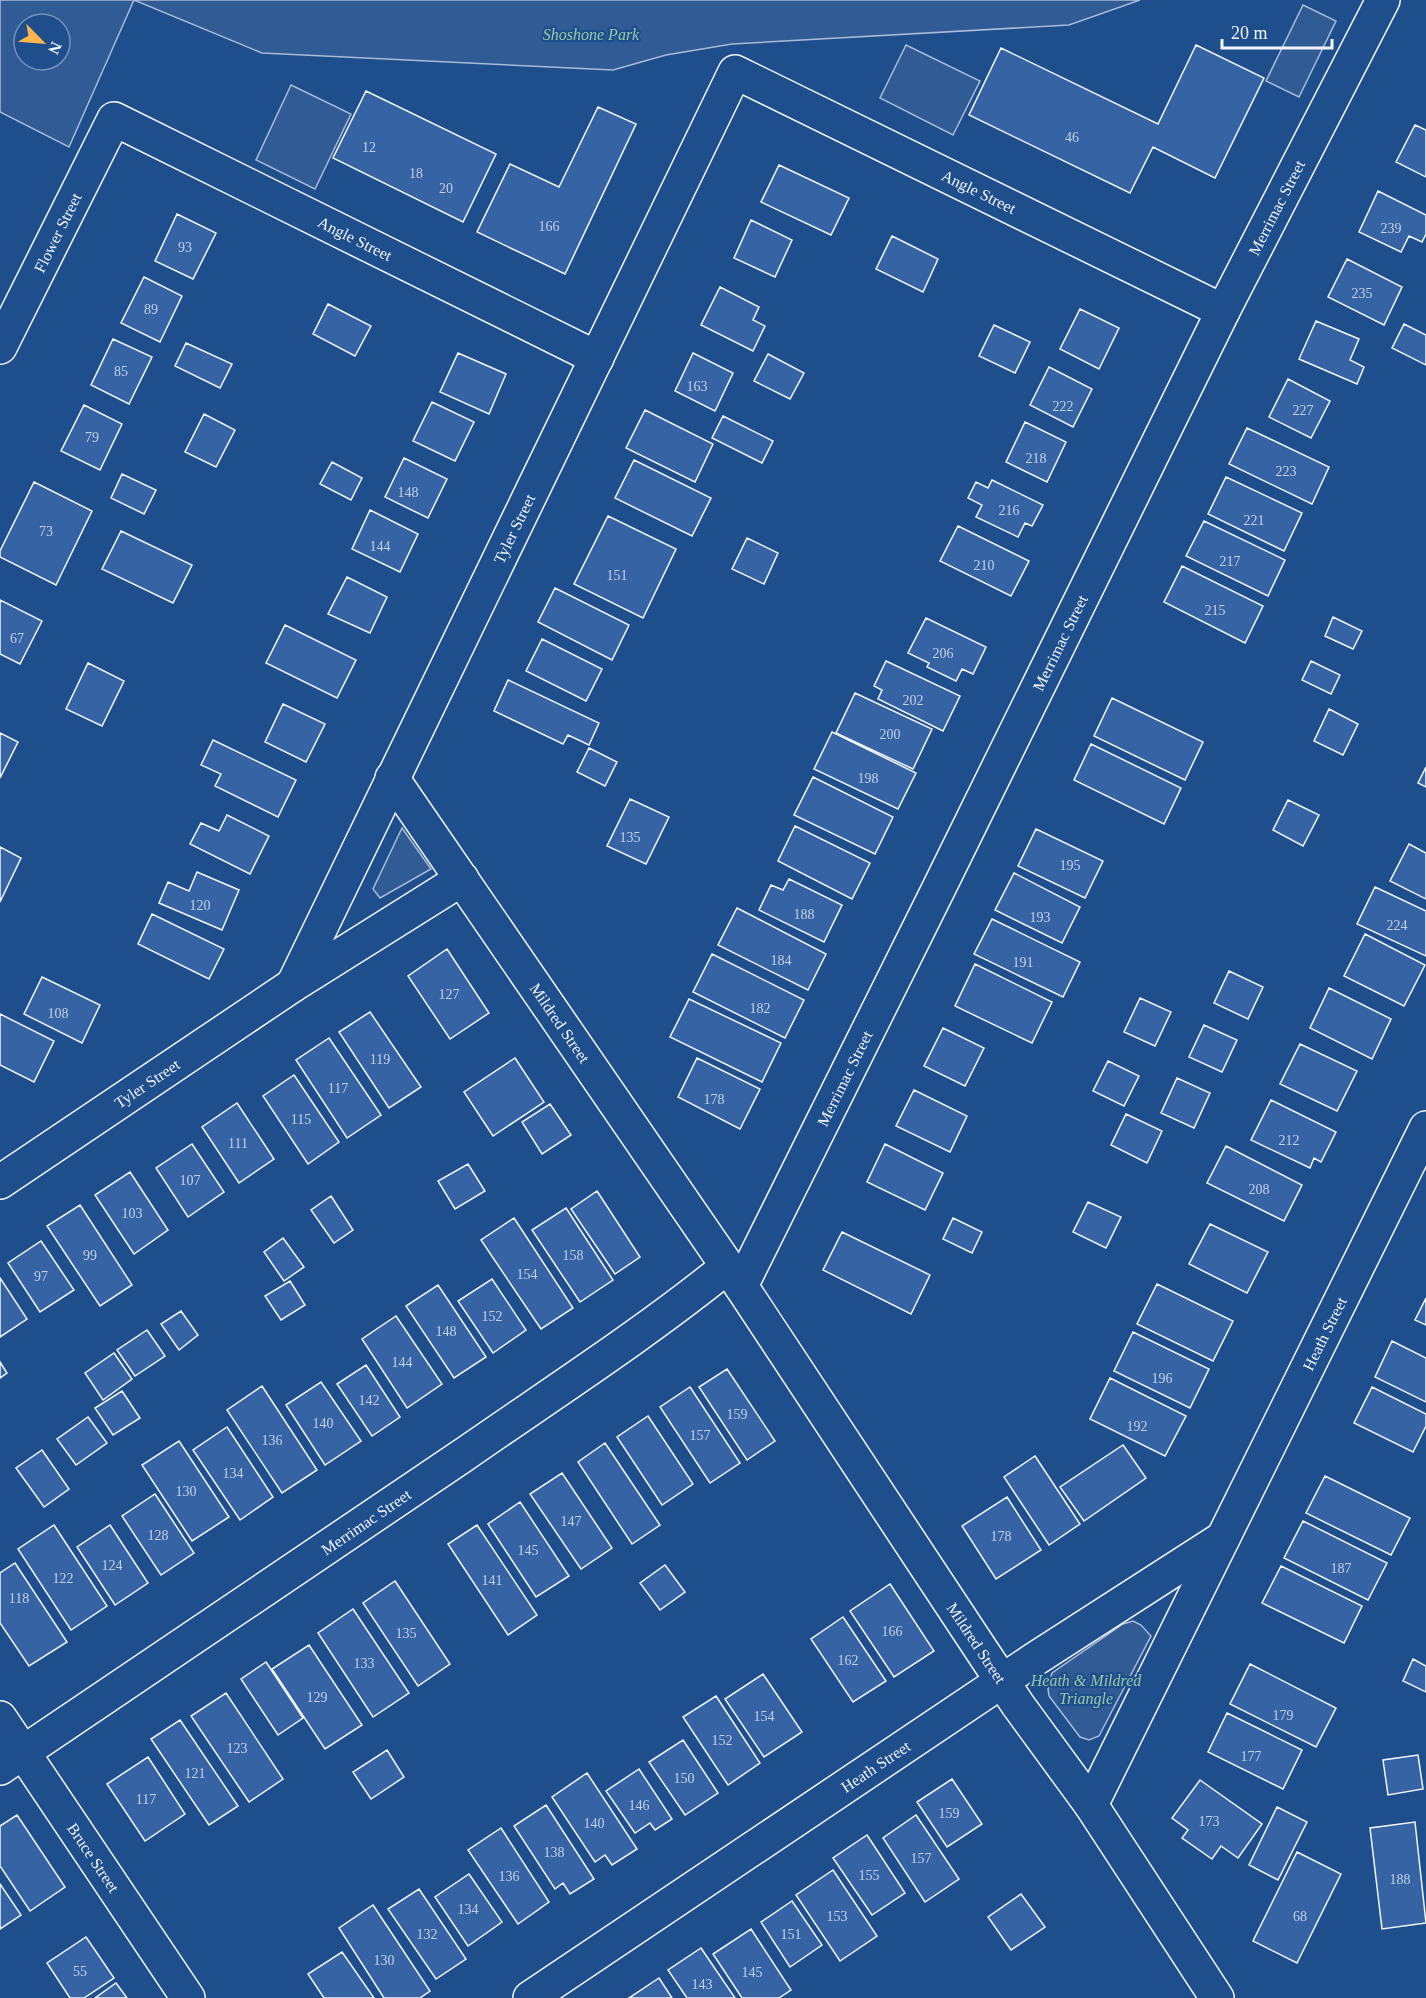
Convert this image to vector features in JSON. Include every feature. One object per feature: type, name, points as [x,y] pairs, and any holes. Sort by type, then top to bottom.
[{"type":"street","name":"Merrimac Street","points":[[12,1760],[228,1617],[661,1318],[734,1276],[947,872],[1223,311],[1383,0]]},
{"type":"street","name":"Angle Street","points":[[735,72],[1223,311]]},
{"type":"street","name":"Tyler Street","points":[[293,985],[735,72]]},
{"type":"street","name":"Angle Street","points":[[114,119],[597,358]]},
{"type":"street","name":"Flower Street","points":[[0,347],[114,119]]},
{"type":"street","name":"Mildred Street","points":[[392,778],[734,1276],[1018,1705],[1091,1805],[1217,1998]]},
{"type":"street","name":"Tyler Street","points":[[0,1182],[293,985],[462,879]]},
{"type":"street","name":"Heath Street","points":[[1091,1805],[1426,1128]]},
{"type":"street","name":"Heath Street","points":[[530,1998],[1003,1680],[1223,1538]]},
{"type":"street","name":"Bruce Street","points":[[0,1718],[12,1760],[188,1998]]},
{"type":"shaded area","points":[[0,0],[134,0],[69,147],[0,112]]},
{"type":"shaded area","name":"Shoshone Park","points":[[134,0],[1140,0],[1069,25],[732,44],[666,55],[613,70],[262,53]]},
{"type":"shaded area","points":[[1303,5],[1336,21],[1299,97],[1266,81]]},
{"type":"shaded area","points":[[906,45],[980,81],[953,135],[880,98]]},
{"type":"shaded area","points":[[291,85],[351,114],[315,189],[256,160]]},
{"type":"shaded area","points":[[402,828],[431,869],[380,898],[373,889]]},
{"type":"shaded area","name":"Heath & Mildred Triangle","points":[[1133,1621],[1141,1625],[1151,1636],[1099,1736],[1089,1740],[1080,1737],[1049,1696],[1048,1689],[1052,1673],[1123,1624]]},
{"type":"building","points":[[1196,45],[1264,78],[1215,178],[1153,147],[1130,193],[969,115],[1001,48],[1158,124]]},
{"type":"building","points":[[366,91],[496,154],[463,222],[333,158]]},
{"type":"building","points":[[598,107],[636,124],[565,274],[477,232],[510,164],[559,187]]},
{"type":"building","points":[[1415,125],[1426,130],[1426,177],[1396,162]]},
{"type":"building","points":[[779,165],[849,198],[831,235],[761,202]]},
{"type":"building","points":[[1378,191],[1426,215],[1426,234],[1422,242],[1409,236],[1401,252],[1359,232]]},
{"type":"building","points":[[177,214],[216,233],[193,279],[155,261]]},
{"type":"building","points":[[751,220],[792,240],[775,277],[734,258]]},
{"type":"building","points":[[892,236],[938,259],[923,292],[876,269]]},
{"type":"building","points":[[1347,259],[1402,287],[1384,325],[1328,297]]},
{"type":"building","points":[[144,277],[182,296],[160,342],[121,323]]},
{"type":"building","points":[[720,287],[759,307],[753,320],[765,326],[753,351],[701,325]]},
{"type":"building","points":[[328,304],[371,326],[355,356],[313,334]]},
{"type":"building","points":[[1080,309],[1119,328],[1099,369],[1060,349]]},
{"type":"building","points":[[1316,321],[1359,339],[1350,360],[1364,367],[1357,384],[1299,359]]},
{"type":"building","points":[[1404,324],[1426,335],[1426,365],[1392,348]]},
{"type":"building","points":[[994,325],[1030,342],[1015,373],[979,356]]},
{"type":"building","points":[[113,339],[152,357],[129,404],[91,385]]},
{"type":"building","points":[[186,343],[232,364],[220,388],[175,366]]},
{"type":"building","points":[[458,353],[506,374],[489,414],[440,392]]},
{"type":"building","points":[[693,353],[733,373],[715,411],[675,391]]},
{"type":"building","points":[[768,354],[804,373],[790,399],[754,381]]},
{"type":"building","points":[[1049,367],[1092,389],[1073,427],[1030,405]]},
{"type":"building","points":[[1288,379],[1330,401],[1311,438],[1269,417]]},
{"type":"building","points":[[432,402],[474,422],[455,461],[413,441]]},
{"type":"building","points":[[84,405],[122,424],[100,470],[61,451]]},
{"type":"building","points":[[645,410],[713,444],[695,482],[626,448]]},
{"type":"building","points":[[204,414],[235,430],[216,467],[185,452]]},
{"type":"building","points":[[723,416],[773,441],[762,463],[712,438]]},
{"type":"building","points":[[1025,422],[1066,442],[1047,482],[1006,462]]},
{"type":"building","points":[[1247,428],[1329,467],[1312,504],[1229,464]]},
{"type":"building","points":[[404,458],[447,479],[428,518],[385,497]]},
{"type":"building","points":[[634,460],[711,498],[692,536],[615,498]]},
{"type":"building","points":[[332,462],[362,478],[351,500],[320,484]]},
{"type":"building","points":[[122,474],[156,490],[144,514],[111,498]]},
{"type":"building","points":[[1226,477],[1302,513],[1284,551],[1208,514]]},
{"type":"building","points":[[992,480],[1043,505],[1032,526],[1025,523],[1018,537],[976,517],[982,505],[968,498],[976,482],[988,488]]},
{"type":"building","points":[[34,482],[92,511],[56,585],[0,557],[0,551]]},
{"type":"building","points":[[370,510],[418,534],[400,572],[352,549]]},
{"type":"building","points":[[608,516],[676,549],[643,618],[574,584]]},
{"type":"building","points":[[1204,521],[1285,560],[1268,596],[1186,556]]},
{"type":"building","points":[[958,526],[1029,561],[1011,596],[940,561]]},
{"type":"building","points":[[121,531],[192,565],[173,603],[102,569]]},
{"type":"building","points":[[747,538],[778,553],[764,584],[732,569]]},
{"type":"building","points":[[1182,566],[1263,606],[1245,643],[1164,602]]},
{"type":"building","points":[[347,577],[387,597],[370,633],[328,614]]},
{"type":"building","points":[[555,588],[629,625],[612,660],[538,622]]},
{"type":"building","points":[[0,600],[42,621],[20,664],[0,654]]},
{"type":"building","points":[[1333,617],[1362,631],[1353,649],[1325,636]]},
{"type":"building","points":[[926,618],[986,647],[973,674],[962,669],[956,681],[927,667],[929,663],[908,653]]},
{"type":"building","points":[[285,625],[356,660],[337,698],[266,663]]},
{"type":"building","points":[[542,639],[602,669],[586,701],[526,671]]},
{"type":"building","points":[[886,661],[960,696],[943,731],[878,699],[882,690],[874,686]]},
{"type":"building","points":[[1311,661],[1340,675],[1331,694],[1302,680]]},
{"type":"building","points":[[88,663],[124,681],[102,726],[66,709]]},
{"type":"building","points":[[508,680],[599,723],[589,745],[568,735],[563,744],[494,711]]},
{"type":"building","points":[[855,693],[932,729],[913,769],[836,733]]},
{"type":"building","points":[[1112,698],[1203,742],[1185,780],[1094,736]]},
{"type":"building","points":[[283,704],[325,724],[306,762],[265,742]]},
{"type":"building","points":[[1329,709],[1358,724],[1343,755],[1314,741]]},
{"type":"building","points":[[832,732],[916,773],[898,809],[814,769]]},
{"type":"building","points":[[0,733],[18,742],[0,778]]},
{"type":"building","points":[[213,740],[296,780],[278,817],[215,786],[221,774],[201,765]]},
{"type":"building","points":[[1091,744],[1181,788],[1164,824],[1074,780]]},
{"type":"building","points":[[589,748],[617,762],[605,786],[577,772]]},
{"type":"building","points":[[1426,767],[1426,787],[1418,783]]},
{"type":"building","points":[[813,777],[893,817],[875,854],[794,815]]},
{"type":"building","points":[[630,799],[669,817],[646,864],[607,846]]},
{"type":"building","points":[[1288,800],[1319,815],[1303,846],[1273,830]]},
{"type":"building","points":[[227,815],[269,836],[250,874],[190,844],[201,823],[219,831]]},
{"type":"building","points":[[795,826],[870,863],[852,899],[778,861]]},
{"type":"building","points":[[1036,829],[1103,861],[1085,898],[1018,866]]},
{"type":"building","points":[[1409,844],[1426,853],[1426,899],[1390,881]]},
{"type":"building","points":[[0,847],[21,858],[0,902]]},
{"type":"building","points":[[197,872],[239,890],[222,930],[159,903],[168,882],[189,891]]},
{"type":"building","points":[[1014,873],[1080,907],[1062,943],[995,910]]},
{"type":"building","points":[[789,879],[842,905],[824,942],[759,910],[771,885],[783,890]]},
{"type":"building","points":[[1375,887],[1426,911],[1426,956],[1357,924]]},
{"type":"building","points":[[737,908],[826,954],[808,990],[718,945]]},
{"type":"building","points":[[152,914],[224,949],[209,979],[138,944]]},
{"type":"building","points":[[992,919],[1080,962],[1063,997],[974,954]]},
{"type":"building","points":[[1365,934],[1425,965],[1404,1006],[1344,976]]},
{"type":"building","points":[[447,949],[489,1013],[450,1039],[408,976]]},
{"type":"building","points":[[712,954],[804,1000],[785,1038],[693,992]]},
{"type":"building","points":[[975,964],[1052,1002],[1032,1043],[955,1006]]},
{"type":"building","points":[[1229,971],[1263,987],[1248,1019],[1214,1003]]},
{"type":"building","points":[[42,977],[100,1005],[82,1043],[24,1014]]},
{"type":"building","points":[[1329,988],[1391,1019],[1372,1059],[1310,1028]]},
{"type":"building","points":[[1140,998],[1171,1012],[1155,1046],[1124,1032]]},
{"type":"building","points":[[689,999],[781,1043],[762,1082],[670,1037]]},
{"type":"building","points":[[370,1012],[421,1087],[389,1108],[339,1032]]},
{"type":"building","points":[[0,1014],[54,1041],[34,1082],[0,1065]]},
{"type":"building","points":[[1204,1025],[1237,1040],[1222,1072],[1189,1057]]},
{"type":"building","points":[[943,1028],[984,1048],[965,1086],[924,1066]]},
{"type":"building","points":[[329,1038],[381,1115],[347,1138],[296,1060]]},
{"type":"building","points":[[1300,1044],[1357,1071],[1337,1111],[1280,1084]]},
{"type":"building","points":[[515,1058],[544,1102],[493,1136],[464,1092]]},
{"type":"building","points":[[697,1058],[760,1089],[740,1129],[678,1097]]},
{"type":"building","points":[[1108,1061],[1139,1076],[1124,1106],[1093,1091]]},
{"type":"building","points":[[294,1075],[339,1142],[308,1164],[263,1096]]},
{"type":"building","points":[[1177,1078],[1210,1093],[1194,1128],[1161,1113]]},
{"type":"building","points":[[914,1090],[967,1116],[950,1152],[896,1126]]},
{"type":"building","points":[[1271,1100],[1336,1132],[1321,1162],[1314,1158],[1310,1168],[1251,1140]]},
{"type":"building","points":[[237,1103],[274,1159],[239,1183],[202,1127]]},
{"type":"building","points":[[550,1104],[571,1135],[542,1154],[522,1122]]},
{"type":"building","points":[[1126,1114],[1162,1131],[1147,1163],[1111,1145]]},
{"type":"building","points":[[192,1144],[224,1192],[188,1217],[156,1168]]},
{"type":"building","points":[[885,1144],[943,1173],[925,1210],[867,1182]]},
{"type":"building","points":[[1226,1146],[1302,1185],[1284,1221],[1207,1183]]},
{"type":"building","points":[[468,1164],[485,1191],[455,1209],[438,1181]]},
{"type":"building","points":[[130,1172],[168,1230],[134,1254],[95,1195]]},
{"type":"building","points":[[597,1191],[640,1257],[615,1274],[571,1209]]},
{"type":"building","points":[[331,1196],[353,1230],[334,1243],[311,1210]]},
{"type":"building","points":[[1088,1202],[1121,1217],[1106,1248],[1073,1232]]},
{"type":"building","points":[[80,1205],[132,1285],[100,1306],[47,1226]]},
{"type":"building","points":[[566,1208],[613,1280],[580,1302],[532,1230]]},
{"type":"building","points":[[514,1218],[573,1308],[541,1329],[481,1240]]},
{"type":"building","points":[[953,1218],[982,1232],[972,1253],[943,1239]]},
{"type":"building","points":[[1210,1224],[1268,1252],[1247,1293],[1189,1264]]},
{"type":"building","points":[[842,1232],[930,1275],[911,1314],[823,1270]]},
{"type":"building","points":[[283,1238],[304,1267],[284,1281],[264,1252]]},
{"type":"building","points":[[41,1241],[74,1290],[40,1312],[8,1263]]},
{"type":"building","points":[[0,1278],[27,1319],[0,1337]]},
{"type":"building","points":[[492,1279],[526,1330],[493,1353],[458,1301]]},
{"type":"building","points":[[290,1281],[305,1305],[281,1320],[265,1296]]},
{"type":"building","points":[[1157,1284],[1233,1321],[1213,1361],[1137,1324]]},
{"type":"building","points":[[438,1285],[486,1357],[454,1378],[406,1306]]},
{"type":"building","points":[[1426,1298],[1426,1325],[1415,1320]]},
{"type":"building","points":[[181,1311],[198,1335],[179,1350],[161,1324]]},
{"type":"building","points":[[396,1316],[442,1384],[407,1408],[362,1339]]},
{"type":"building","points":[[147,1330],[165,1356],[135,1376],[117,1350]]},
{"type":"building","points":[[1133,1332],[1209,1369],[1190,1408],[1114,1371]]},
{"type":"building","points":[[1392,1341],[1426,1358],[1426,1402],[1375,1377]]},
{"type":"building","points":[[114,1353],[132,1379],[103,1400],[85,1373]]},
{"type":"building","points":[[0,1362],[7,1373],[0,1378]]},
{"type":"building","points":[[366,1365],[400,1417],[372,1436],[337,1384]]},
{"type":"building","points":[[727,1369],[775,1441],[747,1460],[699,1387]]},
{"type":"building","points":[[1110,1378],[1186,1416],[1165,1456],[1090,1419]]},
{"type":"building","points":[[321,1382],[361,1441],[325,1465],[286,1405]]},
{"type":"building","points":[[262,1386],[317,1470],[282,1493],[227,1410]]},
{"type":"building","points":[[690,1387],[740,1463],[710,1483],[660,1407]]},
{"type":"building","points":[[1372,1387],[1426,1414],[1426,1426],[1413,1452],[1354,1423]]},
{"type":"building","points":[[122,1391],[140,1418],[113,1435],[95,1408]]},
{"type":"building","points":[[648,1416],[693,1484],[662,1505],[617,1437]]},
{"type":"building","points":[[88,1417],[107,1443],[76,1465],[57,1439]]},
{"type":"building","points":[[227,1427],[273,1497],[240,1520],[193,1450]]},
{"type":"building","points":[[179,1441],[229,1517],[192,1541],[142,1465]]},
{"type":"building","points":[[605,1443],[660,1525],[632,1544],[578,1462]]},
{"type":"building","points":[[1123,1445],[1146,1478],[1084,1521],[1060,1487]]},
{"type":"building","points":[[42,1450],[69,1489],[44,1507],[16,1468]]},
{"type":"building","points":[[1035,1456],[1080,1524],[1049,1545],[1004,1477]]},
{"type":"building","points":[[562,1473],[612,1548],[581,1569],[530,1494]]},
{"type":"building","points":[[1325,1476],[1410,1518],[1391,1555],[1306,1513]]},
{"type":"building","points":[[155,1494],[194,1553],[161,1575],[122,1516]]},
{"type":"building","points":[[1007,1497],[1041,1550],[996,1579],[962,1526]]},
{"type":"building","points":[[520,1502],[569,1576],[536,1597],[488,1524]]},
{"type":"building","points":[[1303,1521],[1387,1563],[1368,1600],[1284,1558]]},
{"type":"building","points":[[54,1525],[107,1606],[71,1630],[18,1549]]},
{"type":"building","points":[[110,1525],[148,1583],[115,1605],[77,1547]]},
{"type":"building","points":[[477,1525],[537,1615],[508,1635],[448,1544]]},
{"type":"building","points":[[15,1563],[67,1642],[29,1666],[0,1623],[0,1573]]},
{"type":"building","points":[[665,1565],[685,1592],[660,1610],[640,1583]]},
{"type":"building","points":[[1281,1566],[1362,1606],[1344,1643],[1262,1603]]},
{"type":"building","points":[[395,1581],[450,1664],[418,1686],[363,1603]]},
{"type":"building","points":[[890,1584],[934,1651],[894,1677],[850,1611]]},
{"type":"building","points":[[353,1609],[409,1693],[373,1717],[318,1633]]},
{"type":"building","points":[[843,1617],[886,1681],[853,1702],[811,1639]]},
{"type":"building","points":[[309,1645],[362,1725],[325,1749],[272,1669]]},
{"type":"building","points":[[1413,1659],[1426,1666],[1426,1692],[1403,1681]]},
{"type":"building","points":[[266,1662],[303,1718],[278,1735],[241,1679]]},
{"type":"building","points":[[1250,1664],[1336,1708],[1316,1747],[1230,1704]]},
{"type":"building","points":[[763,1674],[802,1732],[764,1757],[725,1699]]},
{"type":"building","points":[[226,1693],[283,1779],[249,1802],[191,1716]]},
{"type":"building","points":[[716,1696],[760,1763],[728,1785],[683,1717]]},
{"type":"building","points":[[1227,1713],[1302,1750],[1283,1789],[1208,1752]]},
{"type":"building","points":[[180,1720],[238,1806],[209,1825],[151,1739]]},
{"type":"building","points":[[683,1740],[718,1793],[685,1815],[649,1762]]},
{"type":"building","points":[[387,1750],[404,1777],[371,1799],[353,1772]]},
{"type":"building","points":[[1418,1755],[1423,1789],[1388,1795],[1383,1760]]},
{"type":"building","points":[[148,1757],[185,1814],[145,1841],[107,1784]]},
{"type":"building","points":[[639,1769],[672,1819],[655,1830],[650,1823],[635,1833],[606,1791]]},
{"type":"building","points":[[587,1773],[637,1849],[612,1865],[605,1855],[595,1862],[552,1797]]},
{"type":"building","points":[[952,1779],[982,1824],[947,1847],[917,1802]]},
{"type":"building","points":[[1200,1780],[1262,1824],[1238,1858],[1221,1846],[1212,1859],[1182,1838],[1188,1830],[1172,1818]]},
{"type":"building","points":[[546,1805],[594,1879],[570,1894],[563,1883],[555,1889],[514,1826]]},
{"type":"building","points":[[1277,1807],[1307,1822],[1278,1880],[1249,1865]]},
{"type":"building","points":[[17,1815],[65,1887],[30,1911],[0,1866],[0,1826]]},
{"type":"building","points":[[916,1815],[959,1879],[925,1902],[883,1838]]},
{"type":"building","points":[[1415,1822],[1426,1923],[1382,1929],[1370,1828]]},
{"type":"building","points":[[501,1828],[549,1902],[518,1924],[468,1850]]},
{"type":"building","points":[[867,1835],[905,1893],[872,1915],[833,1858]]},
{"type":"building","points":[[1297,1852],[1341,1874],[1297,1963],[1253,1941]]},
{"type":"building","points":[[833,1870],[877,1936],[840,1961],[796,1895]]},
{"type":"building","points":[[469,1874],[502,1922],[468,1946],[435,1897]]},
{"type":"building","points":[[0,1884],[21,1915],[0,1929]]},
{"type":"building","points":[[419,1889],[466,1959],[436,1979],[388,1909]]},
{"type":"building","points":[[1021,1894],[1045,1927],[1011,1950],[988,1917]]},
{"type":"building","points":[[792,1901],[822,1945],[790,1967],[761,1922]]},
{"type":"building","points":[[373,1905],[430,1991],[420,1998],[384,1998],[339,1928]]},
{"type":"building","points":[[751,1929],[791,1990],[779,1998],[742,1998],[713,1954]]},
{"type":"building","points":[[86,1937],[114,1978],[84,1998],[70,1998],[47,1963]]},
{"type":"building","points":[[701,1948],[735,1998],[687,1998],[668,1970]]},
{"type":"building","points":[[342,1952],[374,1998],[324,1998],[308,1974]]},
{"type":"building","points":[[659,1978],[672,1998],[629,1998]]},
{"type":"building","points":[[116,1983],[127,1998],[95,1998]]}]
